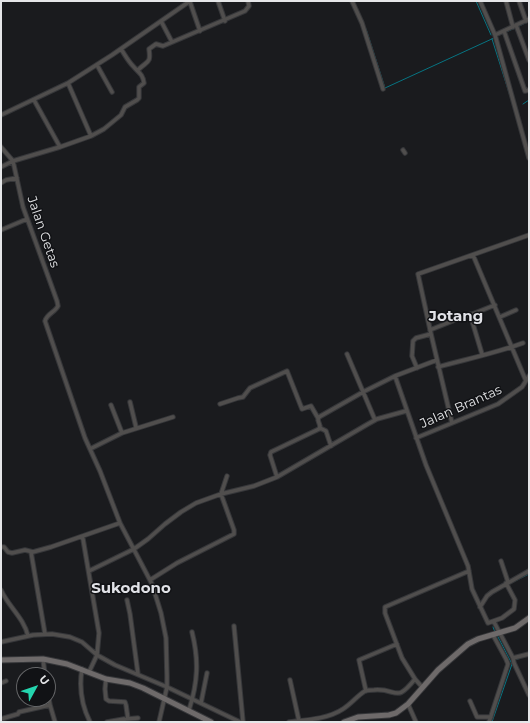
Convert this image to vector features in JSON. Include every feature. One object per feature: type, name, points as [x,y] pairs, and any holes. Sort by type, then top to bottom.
[{"type":"main road","points":[[344,722],[389,715],[396,712],[408,704],[438,670],[468,644],[518,626],[529,618]]},
{"type":"main road","points":[[1,660],[43,659],[57,661],[106,679],[130,683],[143,688],[164,697],[211,722]]},
{"type":"street","points":[[1,115],[68,83],[121,49],[190,1],[200,31]]},
{"type":"street","points":[[218,1],[225,21]]},
{"type":"street","points":[[138,70],[150,59],[150,48],[157,44],[163,46],[225,21],[248,9],[248,1]]},
{"type":"street","points":[[352,1],[362,23],[383,89]]},
{"type":"street","points":[[480,1],[495,35],[529,158]]},
{"type":"street","points":[[506,1],[529,60]]},
{"type":"street","points":[[495,35],[528,20],[519,1]]},
{"type":"street","points":[[161,21],[172,42]]},
{"type":"street","points":[[504,31],[525,91],[529,90]]},
{"type":"street","points":[[1,167],[13,161],[91,136],[104,129],[121,115],[125,107],[137,100],[139,98],[139,87],[144,81],[138,70],[134,67],[121,49]]},
{"type":"street","points":[[97,65],[112,92]]},
{"type":"street","points":[[68,83],[91,136]]},
{"type":"street","points":[[34,100],[60,147]]},
{"type":"street","name":"Jalan Getas","points":[[1,147],[13,161],[27,219],[58,306],[48,315],[46,321],[90,449]]},
{"type":"street","points":[[1,183],[6,180],[17,178]]},
{"type":"street","points":[[1,230],[27,219]]},
{"type":"street","points":[[452,423],[430,332],[418,274],[529,235]]},
{"type":"street","points":[[473,254],[526,381]]},
{"type":"street","points":[[417,368],[412,356],[413,341],[416,338],[468,314],[470,315],[495,305]]},
{"type":"street","points":[[500,317],[516,310]]},
{"type":"street","points":[[470,315],[482,354]]},
{"type":"street","points":[[438,367],[482,354],[498,352],[523,342]]},
{"type":"street","points":[[347,354],[375,420]]},
{"type":"street","points":[[318,418],[395,376],[437,360]]},
{"type":"street","points":[[220,404],[243,397],[250,388],[287,371],[302,409],[311,406],[318,418],[320,428]]},
{"type":"street","points":[[395,376],[406,411],[439,500],[469,571],[472,589],[487,623],[494,622],[514,609],[516,600],[507,584],[501,561]]},
{"type":"street","name":"Jalan Brantas","points":[[416,438],[498,404],[522,387],[529,376]]},
{"type":"street","points":[[130,402],[136,427]]},
{"type":"street","points":[[111,405],[122,433]]},
{"type":"street","points":[[89,570],[134,549],[190,506],[204,499],[240,490],[277,477],[375,420],[406,411]]},
{"type":"street","points":[[159,722],[166,687],[167,667],[164,625],[159,605],[150,580],[120,523],[90,449],[136,427],[173,416]]},
{"type":"street","points":[[320,428],[326,431],[331,446]]},
{"type":"street","points":[[277,477],[270,454],[320,428]]},
{"type":"street","points":[[150,580],[177,563],[234,534],[234,530],[221,494],[227,476]]},
{"type":"street","points":[[1,547],[4,547],[12,554],[25,550],[31,552],[51,547],[120,523]]},
{"type":"street","points":[[81,537],[83,539],[89,570],[99,633],[97,656],[89,672]]},
{"type":"street","points":[[31,552],[45,634]]},
{"type":"street","points":[[422,687],[415,680],[402,658],[385,607],[469,571]]},
{"type":"street","points":[[480,607],[487,596],[529,571]]},
{"type":"street","points":[[1,590],[26,628],[28,636]]},
{"type":"street","points":[[127,600],[138,674]]},
{"type":"street","points":[[489,722],[508,664],[496,633],[494,622]]},
{"type":"street","points":[[1,642],[45,634],[70,637],[82,642],[97,656],[115,665],[138,674],[242,722],[234,626]]},
{"type":"street","points":[[189,710],[196,682],[196,653],[192,632]]},
{"type":"street","points":[[496,633],[513,659],[529,695]]},
{"type":"street","points":[[366,691],[359,660],[397,644]]},
{"type":"street","points":[[513,659],[529,654]]},
{"type":"street","points":[[43,659],[44,667]]},
{"type":"street","points":[[82,669],[80,679],[81,695],[86,715],[90,722]]},
{"type":"street","points":[[200,703],[207,673]]},
{"type":"street","points":[[106,679],[106,699],[109,701],[124,702],[126,705],[125,720]]},
{"type":"street","points":[[290,680],[299,721]]},
{"type":"street","points":[[289,722],[330,715],[347,706],[366,691],[380,689],[401,693],[415,680]]},
{"type":"street","points":[[1,683],[6,681]]},
{"type":"street","points":[[470,702],[477,717],[491,717]]},
{"type":"street","points":[[408,704],[416,722]]},
{"type":"street","points":[[1,721],[18,714],[19,712],[41,707]]},
{"type":"street","points":[[51,707],[55,722]]},
{"type":"street","points":[[107,722],[138,718]]},
{"type":"waterway","points":[[476,1],[491,35]]},
{"type":"waterway","points":[[519,26],[529,21]]},
{"type":"waterway","points":[[506,32],[515,28]]},
{"type":"waterway","points":[[366,29],[385,88],[494,38]]},
{"type":"waterway","points":[[497,36],[503,33]]},
{"type":"waterway","points":[[492,39],[513,105]]},
{"type":"waterway","points":[[523,104],[529,100]]},
{"type":"waterway","points":[[511,583],[529,574]]},
{"type":"waterway","points":[[493,627],[495,632]]},
{"type":"waterway","points":[[492,722],[512,664],[497,635]]},
{"type":"waterway","points":[[515,660],[523,657]]},
{"type":"district","name":"Jotang","points":[[456,317]]},
{"type":"district","name":"Sukodono","points":[[131,589]]}]
